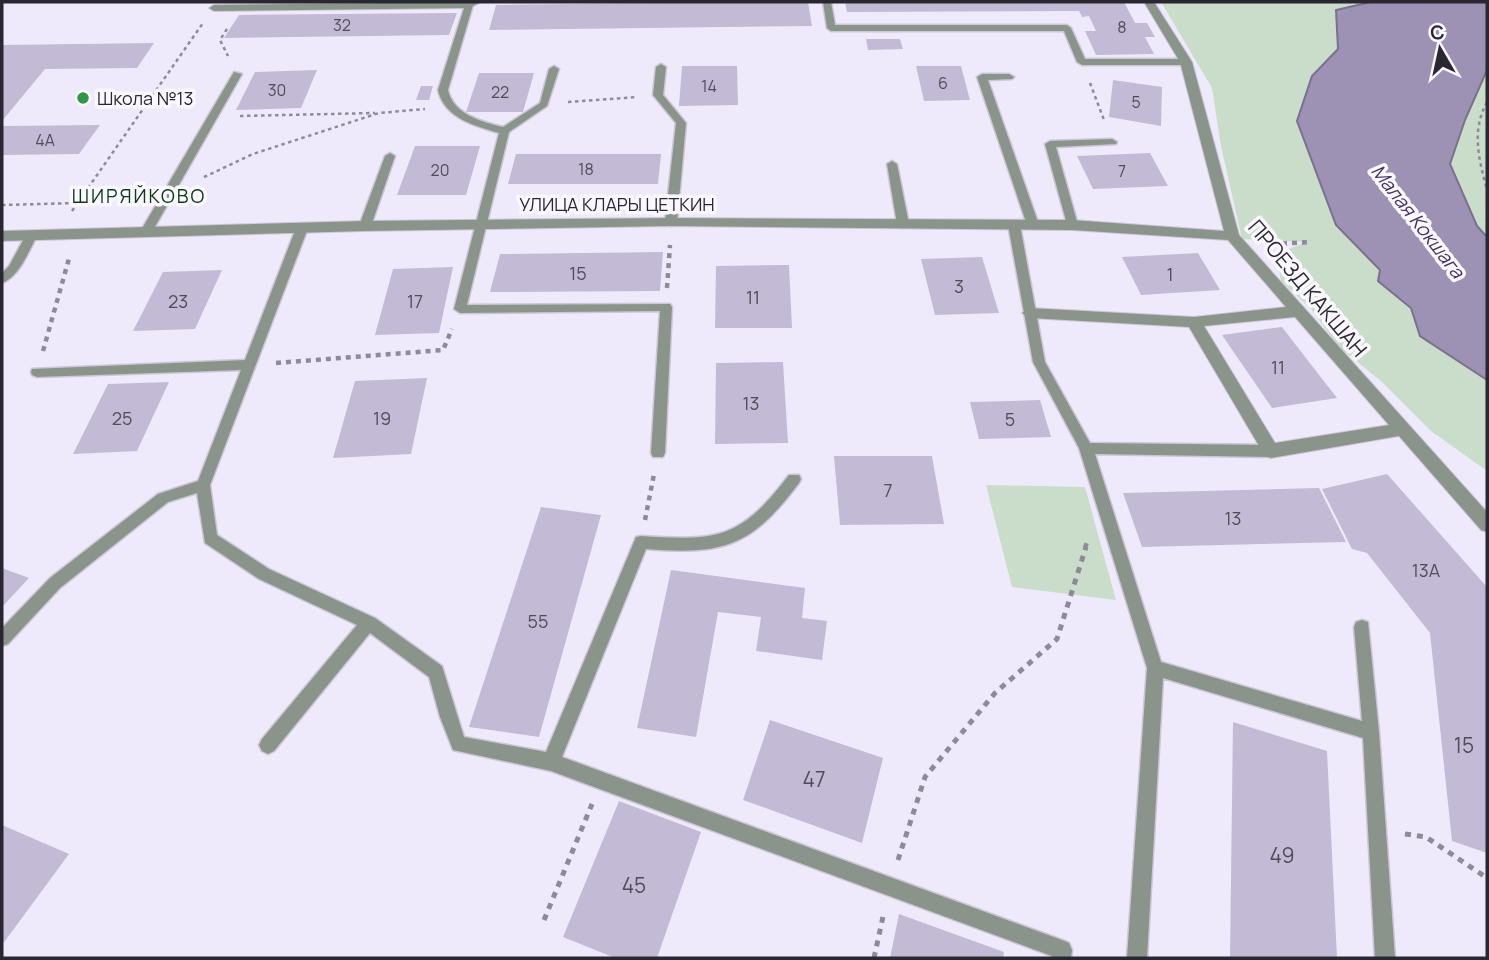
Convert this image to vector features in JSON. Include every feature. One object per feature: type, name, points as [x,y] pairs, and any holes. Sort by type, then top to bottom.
[{"type":"street","name":"ПРОЕЗД КАКШАН","points":[[1149,2],[1186,62],[1232,236],[1487,524]]},
{"type":"street","points":[[214,8],[473,3]]},
{"type":"street","name":"УЛИЦА КЛАРЫ ЦЕТКИН","points":[[2,236],[365,226],[671,222],[1072,225],[1232,236]]},
{"type":"street","points":[[1030,313],[1194,322],[1298,311]]},
{"type":"street","points":[[1194,322],[1271,451],[1403,429]]},
{"type":"lane","points":[[827,2],[831,28],[1066,28],[1082,62],[1186,62]]},
{"type":"lane","points":[[473,3],[443,90],[445,100],[469,121],[504,131]]},
{"type":"lane","points":[[661,67],[658,95],[681,123],[671,222]]},
{"type":"lane","points":[[554,69],[544,104],[504,131],[460,309],[666,307],[658,453]]},
{"type":"lane","points":[[146,232],[237,74]]},
{"type":"lane","points":[[1009,77],[982,77],[1032,225]]},
{"type":"lane","points":[[1072,225],[1050,144],[1112,142]]},
{"type":"lane","points":[[365,226],[390,156]]},
{"type":"lane","points":[[892,164],[903,224]]},
{"type":"lane","points":[[1014,225],[1039,362],[1086,448],[1155,668],[1137,958]]},
{"type":"lane","points":[[302,228],[203,485],[211,538],[264,574],[369,623],[436,672],[448,717],[459,744],[551,762],[602,780],[1062,950],[1061,958]]},
{"type":"lane","points":[[2,279],[13,269],[31,236]]},
{"type":"lane","points":[[37,372],[249,365]]},
{"type":"lane","points":[[1086,448],[1271,451]]},
{"type":"lane","points":[[551,762],[641,542],[693,546],[734,538],[770,513],[794,479]]},
{"type":"lane","points":[[2,639],[55,583],[163,498],[203,485]]},
{"type":"lane","points":[[268,745],[369,623]]},
{"type":"lane","points":[[1362,627],[1385,958]]},
{"type":"lane","points":[[1155,668],[1371,732]]},
{"type":"path","points":[[55,235],[214,8]]},
{"type":"path","points":[[1082,62],[1112,142]]},
{"type":"path","points":[[544,104],[658,95]]},
{"type":"path","points":[[1487,102],[1478,115],[1478,151],[1487,190]]},
{"type":"path","points":[[213,116],[379,113],[451,107]]},
{"type":"path","points":[[168,194],[253,154],[379,113]]},
{"type":"path","points":[[2,205],[79,203]]},
{"type":"path","points":[[1487,211],[1487,229]]},
{"type":"path","points":[[666,307],[671,222]]},
{"type":"path","points":[[37,372],[76,234]]},
{"type":"path","points":[[249,365],[443,350],[460,309]]},
{"type":"path","points":[[641,542],[658,453]]},
{"type":"path","points":[[874,958],[889,887],[925,777],[995,693],[1057,639],[1101,495]]},
{"type":"path","points":[[544,920],[602,780]]},
{"type":"path","points":[[1376,829],[1426,837],[1487,878]]},
{"type":"green space","points":[[1161,2],[1371,2],[1336,10],[1338,49],[1312,76],[1380,271],[1378,281],[1411,308],[1420,336],[1487,380],[1487,471],[1431,431],[1382,382],[1338,346],[1311,309],[1281,281],[1276,253],[1308,242],[1242,239],[1221,146],[1212,88]]},
{"type":"green space","points":[[1487,70],[1487,237],[1477,226],[1450,164],[1465,120]]},
{"type":"green space","points":[[986,485],[1085,487],[1116,600],[1012,587]]},
{"type":"water","name":"Малая Кокшага","points":[[1371,2],[1487,2],[1487,70],[1465,120],[1450,164],[1477,226],[1487,237],[1487,380],[1420,336],[1411,308],[1378,281],[1380,270],[1336,225],[1297,121],[1312,76],[1338,49],[1336,10]]},
{"type":"building","points":[[808,2],[812,26],[489,30],[496,5]]},
{"type":"building","points":[[845,2],[1124,2],[1135,23],[1147,23],[1155,37],[1145,37],[1154,54],[1096,55],[1085,31],[1096,31],[1089,16],[1082,17],[1079,11],[847,12]]},
{"type":"building","points":[[457,13],[449,35],[224,38],[239,15]]},
{"type":"building","points":[[866,39],[900,39],[903,49],[868,50]]},
{"type":"building","points":[[154,43],[137,68],[45,69],[2,121],[2,45]]},
{"type":"building","points":[[682,66],[737,66],[738,105],[679,106]]},
{"type":"building","points":[[916,66],[961,66],[970,100],[924,101]]},
{"type":"building","points":[[317,70],[301,108],[236,110],[255,72]]},
{"type":"building","points":[[479,73],[534,73],[523,112],[466,112]]},
{"type":"building","points":[[1113,80],[1162,87],[1161,126],[1109,117]]},
{"type":"building","points":[[421,86],[433,86],[429,100],[416,100]]},
{"type":"building","points":[[100,125],[79,154],[2,155],[2,126]]},
{"type":"building","points":[[415,146],[480,146],[466,195],[397,195]]},
{"type":"building","points":[[1150,153],[1168,186],[1093,189],[1077,156]]},
{"type":"building","points":[[516,154],[661,154],[658,184],[508,184]]},
{"type":"building","points":[[663,252],[660,291],[490,292],[500,254]]},
{"type":"building","points":[[1198,253],[1220,290],[1141,295],[1122,257]]},
{"type":"building","points":[[982,257],[999,313],[935,315],[921,259]]},
{"type":"building","points":[[789,265],[792,328],[715,328],[716,266]]},
{"type":"building","points":[[453,267],[439,333],[375,335],[393,269]]},
{"type":"building","points":[[222,270],[195,329],[133,331],[163,272]]},
{"type":"building","points":[[1282,327],[1337,398],[1272,408],[1222,335]]},
{"type":"building","points":[[783,362],[788,443],[715,444],[716,363]]},
{"type":"building","points":[[427,378],[411,454],[333,458],[355,381]]},
{"type":"building","points":[[169,382],[137,451],[73,454],[108,384]]},
{"type":"building","points":[[1040,400],[1051,437],[979,439],[970,402]]},
{"type":"building","points":[[834,456],[932,456],[944,524],[840,525]]},
{"type":"building","points":[[1387,474],[1487,587],[1487,853],[1452,841],[1430,633],[1367,553],[1352,549],[1322,489]]},
{"type":"building","points":[[1319,488],[1346,542],[1142,547],[1123,493]]},
{"type":"building","points":[[541,507],[601,515],[539,737],[469,727]]},
{"type":"building","points":[[2,568],[29,578],[2,607]]},
{"type":"building","points":[[671,570],[805,588],[802,618],[827,621],[822,660],[756,651],[761,617],[718,612],[696,737],[637,728]]},
{"type":"building","points":[[770,720],[883,758],[862,843],[743,800]]},
{"type":"building","points":[[1233,722],[1327,751],[1337,958],[1230,958]]},
{"type":"building","points":[[619,801],[701,832],[657,958],[615,958],[563,937]]},
{"type":"building","points":[[2,825],[69,854],[2,945]]},
{"type":"building","points":[[899,914],[1004,952],[1003,958],[890,958]]},
{"type":"place","name":"Школа №13","points":[[83,98]]},
{"type":"district","name":"ШИРЯЙКОВО","points":[[139,196]]}]
